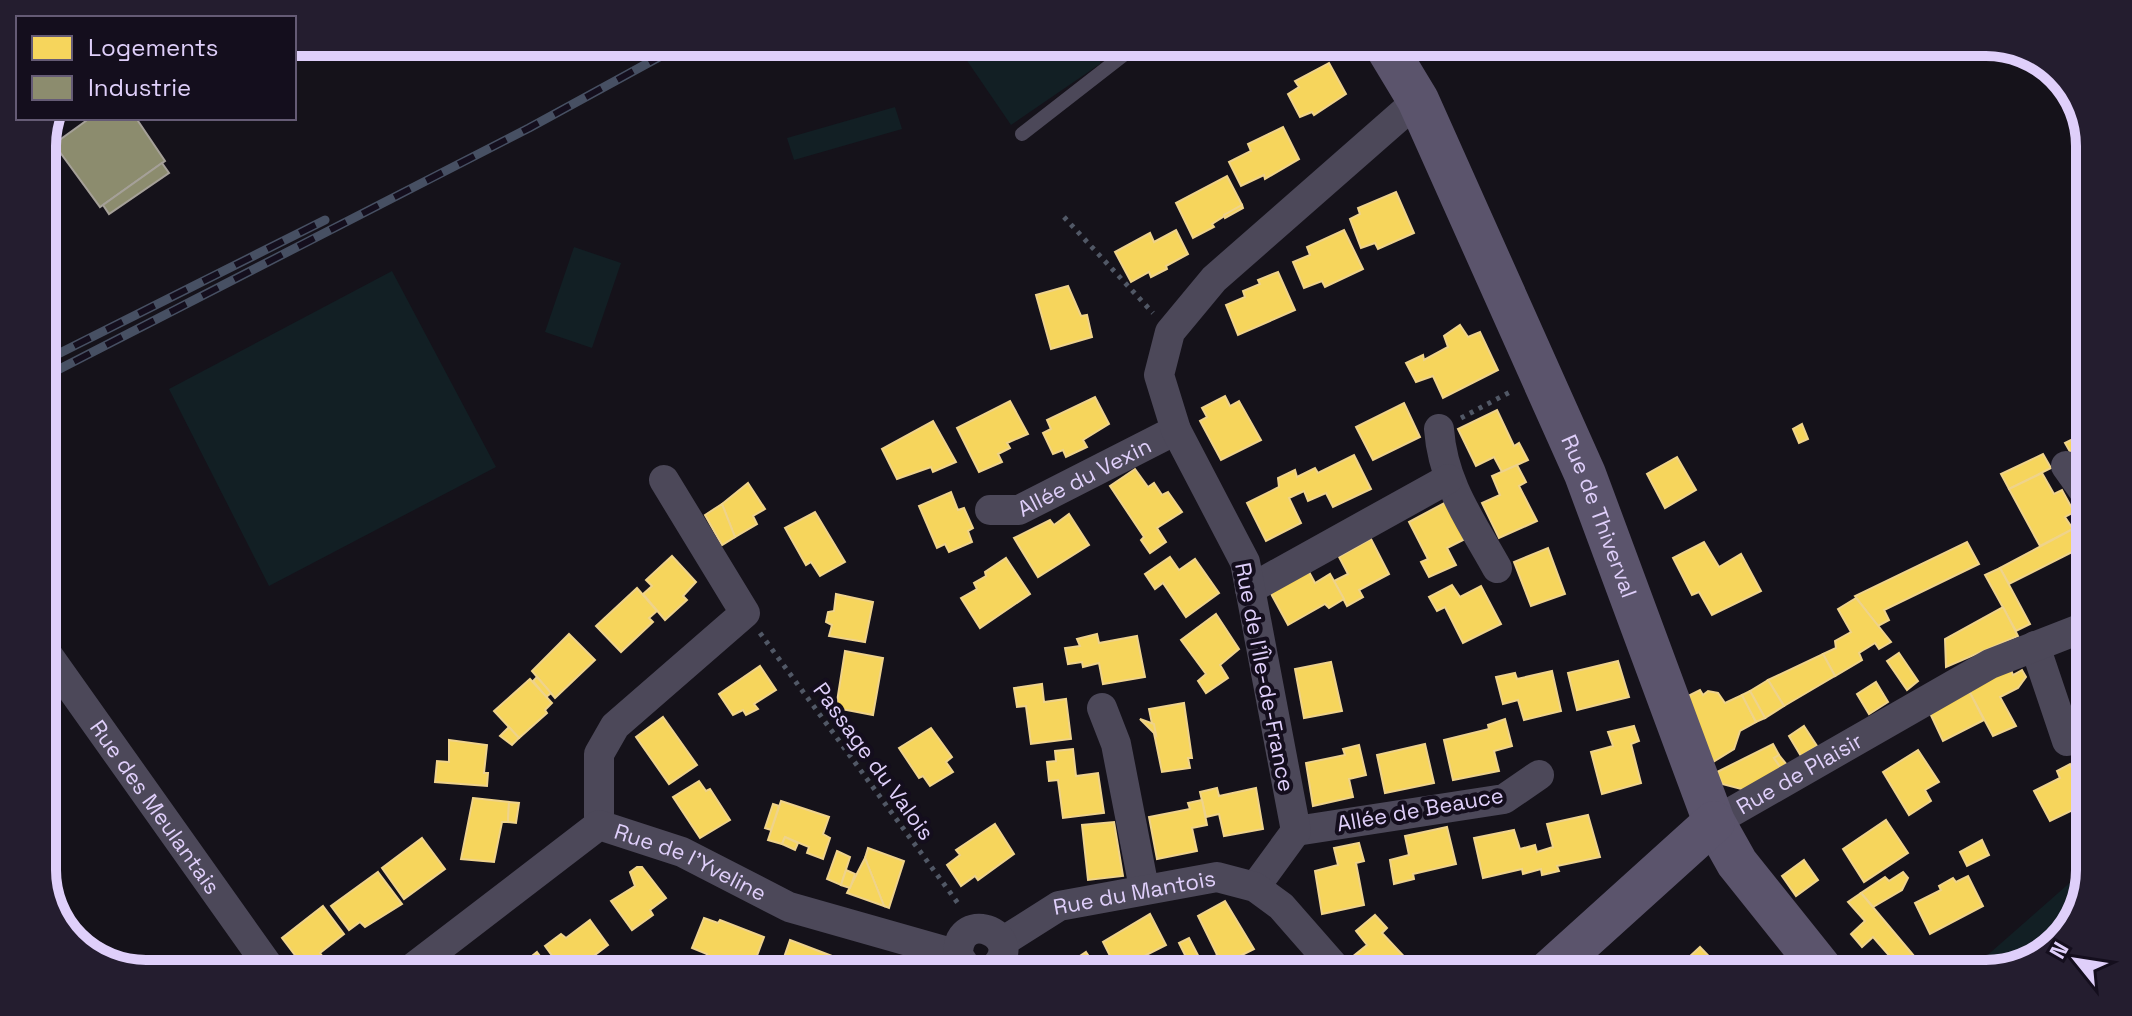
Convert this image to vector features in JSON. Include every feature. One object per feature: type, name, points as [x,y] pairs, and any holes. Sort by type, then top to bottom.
[{"type":"street","name":"Rue de Thiverval","points":[[1391,56],[1418,100],[1585,474],[1714,822],[1737,863],[1815,960]]},
{"type":"street","name":"Rue de l'Île-de-France","points":[[1296,831],[1245,562],[1176,430],[1159,375],[1170,332],[1214,279],[1418,100]]},
{"type":"street","points":[[1439,429],[1441,461],[1448,479],[1497,568]]},
{"type":"street","name":"Allée du Vexin","points":[[990,510],[1019,510],[1176,430]]},
{"type":"street","points":[[2066,466],[2076,480]]},
{"type":"street","points":[[1250,589],[1448,479]]},
{"type":"street","points":[[599,825],[599,754],[615,726],[745,613],[664,480]]},
{"type":"street","name":"Rue de Plaisir","points":[[1561,960],[1714,822],[1990,664],[2076,630]]},
{"type":"street","points":[[2035,646],[2067,741]]},
{"type":"street","name":"Rue des Meulantais","points":[[56,667],[264,960]]},
{"type":"street","points":[[1102,708],[1116,744],[1144,888]]},
{"type":"street","name":"Allée de Beauce","points":[[1296,831],[1504,799],[1539,775]]},
{"type":"street","name":"Rue de l'Yveline","points":[[423,960],[599,825],[682,852],[789,907],[957,960]]},
{"type":"street","points":[[1255,887],[1296,831]]},
{"type":"street","name":"Rue du Mantois","points":[[990,947],[1059,906],[1217,877],[1255,887],[1281,906],[1328,960]]},
{"type":"street","points":[[963,960],[964,935],[990,947]]},
{"type":"lane","points":[[1022,134],[1122,56]]},
{"type":"path","points":[[1064,217],[1170,332]]},
{"type":"path","points":[[1439,429],[1541,375]]},
{"type":"path","name":"Passage du Valois","points":[[745,613],[990,947]]},
{"type":"shaded area","points":[[964,56],[1101,56],[1100,64],[1011,125]]},
{"type":"shaded area","points":[[895,107],[902,129],[794,160],[787,138]]},
{"type":"shaded area","points":[[574,247],[621,263],[592,348],[545,332]]},
{"type":"shaded area","points":[[392,271],[496,467],[269,586],[169,389]]},
{"type":"shaded area","points":[[2075,878],[2069,904],[2060,920],[2036,920],[2036,945],[2015,955],[1982,960]]},
{"type":"building: Logements","points":[[1329,63],[1346,94],[1314,115],[1312,112],[1300,117],[1288,94],[1299,87],[1295,81]]},
{"type":"building: Logements","points":[[1283,127],[1299,159],[1265,179],[1264,175],[1241,186],[1229,162],[1251,151],[1248,144]]},
{"type":"building: Logements","points":[[1227,176],[1242,205],[1212,224],[1214,227],[1193,238],[1176,203]]},
{"type":"building: Logements","points":[[1396,192],[1414,233],[1378,249],[1375,243],[1361,248],[1350,219],[1360,214],[1358,208]]},
{"type":"building: Logements","points":[[1242,205],[1243,208],[1225,218],[1224,215]]},
{"type":"building: Logements","points":[[1176,230],[1188,254],[1151,277],[1149,272],[1131,282],[1115,252],[1150,233],[1154,242]]},
{"type":"building: Logements","points":[[1344,230],[1363,269],[1325,287],[1322,281],[1304,288],[1293,262],[1310,255],[1307,247]]},
{"type":"building: Logements","points":[[1278,272],[1295,310],[1238,335],[1226,305],[1245,297],[1243,291],[1260,284],[1258,280]]},
{"type":"building: Logements","points":[[1068,286],[1081,316],[1087,315],[1092,337],[1051,349],[1036,295]]},
{"type":"building: Logements","points":[[1460,325],[1468,337],[1480,332],[1498,370],[1443,398],[1433,376],[1416,382],[1406,363],[1423,355],[1424,360],[1448,347],[1444,336]]},
{"type":"building: Logements","points":[[1225,396],[1230,406],[1239,401],[1261,440],[1221,460],[1200,421],[1207,417],[1202,408]]},
{"type":"building: Logements","points":[[1095,397],[1109,424],[1083,440],[1087,447],[1066,457],[1063,450],[1053,454],[1043,433],[1051,429],[1047,420]]},
{"type":"building: Logements","points":[[1010,401],[1028,434],[1007,443],[1010,448],[998,454],[1002,462],[979,472],[957,428]]},
{"type":"building: Logements","points":[[1404,403],[1420,437],[1373,460],[1356,427]]},
{"type":"building: Logements","points":[[1497,410],[1514,446],[1519,443],[1528,460],[1502,472],[1494,457],[1476,466],[1458,429]]},
{"type":"building: Logements","points":[[933,421],[956,462],[933,472],[931,467],[897,479],[882,449]]},
{"type":"building: Logements","points":[[1802,424],[1808,439],[1799,443],[1793,429]]},
{"type":"building: Logements","points":[[2076,438],[2076,456],[2073,457],[2065,443]]},
{"type":"building: Logements","points":[[2043,454],[2051,468],[2009,489],[2001,474]]},
{"type":"building: Logements","points":[[1354,455],[1371,489],[1333,507],[1326,493],[1308,501],[1304,491],[1289,498],[1301,523],[1266,541],[1247,503],[1279,487],[1278,478],[1295,470],[1297,477],[1315,468],[1318,473]]},
{"type":"building: Logements","points":[[1677,457],[1696,490],[1665,508],[1647,474]]},
{"type":"building: Logements","points":[[1517,465],[1526,482],[1519,486],[1537,521],[1499,538],[1482,503],[1500,495],[1492,476]]},
{"type":"building: Logements","points":[[1135,469],[1148,487],[1154,483],[1162,495],[1168,492],[1182,512],[1157,528],[1166,542],[1150,553],[1141,540],[1144,537],[1110,486]]},
{"type":"building: Logements","points":[[2042,473],[2054,494],[2062,490],[2074,512],[2065,517],[2073,529],[2040,546],[2009,489]]},
{"type":"building: Logements","points":[[748,483],[765,509],[753,516],[757,524],[735,537],[722,504]]},
{"type":"building: Logements","points":[[951,492],[958,510],[964,508],[973,528],[968,531],[972,542],[949,552],[945,544],[937,548],[919,506]]},
{"type":"building: Logements","points":[[1448,501],[1467,538],[1447,548],[1456,565],[1429,577],[1421,562],[1428,559],[1409,522]]},
{"type":"building: Logements","points":[[722,504],[735,537],[722,545],[705,515]]},
{"type":"building: Logements","points":[[815,512],[845,562],[820,576],[811,562],[806,565],[785,528]]},
{"type":"building: Logements","points":[[1069,514],[1089,545],[1038,577],[1014,538],[1050,520],[1054,525]]},
{"type":"building: Logements","points":[[2076,527],[2076,550],[2009,584],[2000,568]]},
{"type":"building: Logements","points":[[1371,539],[1389,574],[1359,590],[1363,597],[1347,606],[1334,581],[1348,574],[1339,557]]},
{"type":"building: Logements","points":[[1704,542],[1719,567],[1741,554],[1761,591],[1712,615],[1699,592],[1692,595],[1673,558]]},
{"type":"building: Logements","points":[[1967,542],[1979,564],[1884,610],[1889,620],[1878,626],[1855,596]]},
{"type":"building: Logements","points":[[1548,548],[1565,594],[1531,606],[1514,562]]},
{"type":"building: Logements","points":[[672,556],[696,582],[683,596],[687,600],[665,620],[643,594],[652,586],[646,580]]},
{"type":"building: Logements","points":[[1170,557],[1179,570],[1195,559],[1219,593],[1186,617],[1163,583],[1155,589],[1145,574]]},
{"type":"building: Logements","points":[[1006,558],[1030,594],[980,628],[961,598],[977,589],[974,583]]},
{"type":"building: Logements","points":[[2000,568],[2030,624],[2016,631],[1985,575]]},
{"type":"building: Logements","points":[[1308,570],[1315,583],[1330,574],[1344,599],[1329,608],[1325,604],[1288,625],[1269,590]]},
{"type":"building: Logements","points":[[1452,585],[1460,597],[1481,586],[1501,624],[1463,643],[1445,607],[1437,611],[1429,597]]},
{"type":"building: Logements","points":[[637,588],[657,611],[649,618],[653,622],[621,652],[596,626]]},
{"type":"building: Logements","points":[[836,594],[873,602],[865,642],[829,636],[832,625],[826,622],[828,612],[834,611]]},
{"type":"building: Logements","points":[[1856,598],[1891,642],[1879,649],[1875,643],[1859,653],[1862,660],[1835,676],[1823,654],[1836,648],[1835,641],[1851,632],[1838,609]]},
{"type":"building: Logements","points":[[2003,607],[2018,636],[1946,667],[1945,639]]},
{"type":"building: Logements","points":[[1216,614],[1239,649],[1220,665],[1228,678],[1206,693],[1198,681],[1206,674],[1181,640]]},
{"type":"building: Logements","points":[[569,634],[595,660],[555,698],[532,671]]},
{"type":"building: Logements","points":[[1097,634],[1099,643],[1137,636],[1145,677],[1103,684],[1099,663],[1083,667],[1082,662],[1068,664],[1065,648],[1080,646],[1077,639]]},
{"type":"building: Logements","points":[[845,651],[883,658],[873,715],[836,708]]},
{"type":"building: Logements","points":[[1899,653],[1918,681],[1907,690],[1887,661]]},
{"type":"building: Logements","points":[[1823,654],[1835,676],[1784,706],[1768,680]]},
{"type":"building: Logements","points":[[1618,661],[1629,697],[1577,710],[1568,673]]},
{"type":"building: Logements","points":[[1331,662],[1342,711],[1304,718],[1295,669]]},
{"type":"building: Logements","points":[[2009,664],[2013,675],[2022,670],[2026,677],[2018,688],[2000,697],[2016,726],[1993,736],[1968,689]]},
{"type":"building: Logements","points":[[760,666],[776,690],[754,704],[758,709],[746,715],[743,710],[733,715],[719,694]]},
{"type":"building: Logements","points":[[1552,671],[1561,711],[1524,720],[1518,700],[1503,704],[1496,677],[1515,673],[1517,679]]},
{"type":"building: Logements","points":[[537,677],[551,693],[546,697],[533,681]]},
{"type":"building: Logements","points":[[530,679],[552,703],[545,710],[547,713],[519,738],[494,711]]},
{"type":"building: Logements","points":[[1768,680],[1784,706],[1765,718],[1750,691]]},
{"type":"building: Logements","points":[[1876,682],[1888,702],[1869,714],[1857,694]]},
{"type":"building: Logements","points":[[1042,684],[1044,702],[1066,699],[1071,739],[1031,744],[1026,706],[1017,707],[1014,688]]},
{"type":"building: Logements","points":[[1968,689],[1984,720],[1943,741],[1928,709]]},
{"type":"building: Logements","points":[[1700,690],[1703,695],[1708,691],[1718,693],[1725,703],[1742,695],[1756,722],[1740,731],[1734,749],[1713,762],[1686,697]]},
{"type":"building: Logements","points":[[1750,691],[1765,718],[1756,722],[1742,695]]},
{"type":"building: Logements","points":[[1184,703],[1192,758],[1188,758],[1190,768],[1162,772],[1149,709]]},
{"type":"building: Logements","points":[[663,717],[697,765],[669,784],[636,737]]},
{"type":"building: Logements","points":[[1140,719],[1154,724],[1156,735]]},
{"type":"building: Logements","points":[[1505,719],[1512,746],[1494,751],[1499,771],[1453,780],[1444,740],[1489,729],[1488,725]]},
{"type":"building: Logements","points":[[1634,726],[1639,741],[1631,744],[1641,783],[1602,794],[1591,752],[1613,746],[1608,732]]},
{"type":"building: Logements","points":[[1804,726],[1817,746],[1801,756],[1789,736]]},
{"type":"building: Logements","points":[[509,727],[519,738],[512,745],[500,736]]},
{"type":"building: Logements","points":[[931,728],[952,757],[946,762],[953,772],[930,786],[923,776],[919,778],[899,748]]},
{"type":"building: Logements","points":[[449,740],[487,745],[484,773],[488,773],[487,786],[435,782],[437,761],[449,762]]},
{"type":"building: Logements","points":[[1425,744],[1434,783],[1385,793],[1377,755]]},
{"type":"building: Logements","points":[[1773,744],[1779,755],[1774,758],[1781,768],[1745,790],[1722,784],[1717,772]]},
{"type":"building: Logements","points":[[1359,745],[1366,775],[1349,779],[1353,797],[1313,806],[1306,763],[1345,755],[1343,749]]},
{"type":"building: Logements","points":[[1073,749],[1076,776],[1098,773],[1104,813],[1063,818],[1058,780],[1049,781],[1047,762],[1056,761],[1055,751]]},
{"type":"building: Logements","points":[[1918,750],[1939,782],[1925,790],[1931,801],[1909,815],[1883,772]]},
{"type":"building: Logements","points":[[1779,755],[1787,765],[1781,768],[1774,758]]},
{"type":"building: Logements","points":[[2070,764],[2076,771],[2076,808],[2050,821],[2034,791],[2060,778],[2057,771]]},
{"type":"building: Logements","points":[[699,781],[706,791],[710,789],[730,820],[700,838],[673,797]]},
{"type":"building: Logements","points":[[1217,788],[1219,796],[1256,788],[1263,829],[1224,836],[1219,814],[1206,817],[1200,792]]},
{"type":"building: Logements","points":[[473,798],[509,802],[508,822],[502,822],[494,862],[461,859]]},
{"type":"building: Logements","points":[[1202,800],[1207,825],[1192,828],[1197,851],[1157,859],[1149,817],[1190,809],[1188,803]]},
{"type":"building: Logements","points":[[781,801],[829,817],[823,834],[830,838],[823,859],[807,853],[809,847],[785,837],[782,844],[768,840]]},
{"type":"building: Logements","points":[[509,802],[519,803],[516,823],[508,822]]},
{"type":"building: Logements","points":[[773,804],[779,806],[771,830],[765,828]]},
{"type":"building: Logements","points":[[1588,815],[1600,857],[1557,866],[1559,871],[1542,875],[1541,869],[1523,874],[1522,869],[1483,878],[1474,838],[1514,830],[1520,849],[1535,845],[1537,852],[1553,847],[1547,824]]},
{"type":"building: Logements","points":[[1886,820],[1908,853],[1864,882],[1843,849]]},
{"type":"building: Logements","points":[[1114,822],[1123,876],[1088,880],[1082,825]]},
{"type":"building: Logements","points":[[995,824],[1014,854],[978,880],[975,876],[961,886],[947,865],[960,855],[956,850]]},
{"type":"building: Logements","points":[[1447,827],[1456,864],[1413,874],[1414,879],[1394,884],[1390,860],[1409,855],[1405,836]]},
{"type":"building: Logements","points":[[785,837],[798,843],[795,850],[782,844]]},
{"type":"building: Logements","points":[[422,838],[445,869],[404,899],[382,868]]},
{"type":"building: Logements","points":[[1982,840],[1989,855],[1967,866],[1960,852]]},
{"type":"building: Logements","points":[[1359,843],[1364,861],[1356,863],[1364,905],[1322,914],[1315,871],[1338,865],[1334,848]]},
{"type":"building: Logements","points":[[868,848],[904,861],[889,908],[884,906],[865,858]]},
{"type":"building: Logements","points":[[837,851],[850,857],[841,885],[827,879]]},
{"type":"building: Logements","points":[[865,858],[884,906],[847,893]]},
{"type":"building: Logements","points":[[1804,860],[1818,880],[1796,896],[1782,876]]},
{"type":"building: Logements","points":[[642,867],[666,898],[650,910],[653,915],[632,930],[611,901],[635,886],[630,872]]},
{"type":"building: Logements","points":[[846,870],[855,874],[850,888],[841,885]]},
{"type":"building: Logements","points":[[378,872],[402,904],[365,927],[360,922],[349,930],[331,906]]},
{"type":"building: Logements","points":[[1903,872],[1908,878],[1902,890],[1873,907],[1861,893],[1885,877],[1889,881]]},
{"type":"building: Logements","points":[[1968,876],[1983,906],[1930,934],[1915,903],[1941,890],[1939,886],[1953,878],[1956,882]]},
{"type":"building: Logements","points":[[1861,893],[1914,956],[1909,960],[1893,960],[1873,937],[1862,947],[1851,934],[1865,921],[1848,902]]},
{"type":"building: Logements","points":[[1225,901],[1254,949],[1232,960],[1220,960],[1198,916]]},
{"type":"building: Logements","points":[[323,906],[344,934],[320,953],[323,957],[319,960],[299,960],[282,938]]},
{"type":"building: Logements","points":[[1150,914],[1166,945],[1137,960],[1112,960],[1103,942]]},
{"type":"building: Logements","points":[[1375,915],[1387,928],[1382,933],[1407,960],[1353,960],[1351,958],[1367,945],[1356,931]]},
{"type":"building: Logements","points":[[704,918],[718,923],[720,920],[764,937],[755,960],[705,960],[707,954],[692,948]]},
{"type":"building: Logements","points":[[590,920],[608,945],[588,960],[555,960],[545,946],[561,934],[566,938]]},
{"type":"building: Logements","points":[[1189,938],[1200,960],[1188,960],[1179,943]]},
{"type":"building: Logements","points":[[790,940],[842,960],[783,960]]},
{"type":"building: Logements","points":[[1700,947],[1712,960],[1686,960]]},
{"type":"building: Logements","points":[[537,952],[543,960],[527,960]]},
{"type":"building: Logements","points":[[1086,952],[1091,960],[1074,960]]},
{"type":"building: Industrie","points":[[87,120],[137,120],[165,161],[100,207],[56,143]]},
{"type":"building: Industrie","points":[[162,163],[169,173],[109,214],[103,205]]},
{"type":"railway","points":[[56,371],[529,128],[661,56]]},
{"type":"railway","points":[[56,355],[325,220]]}]
